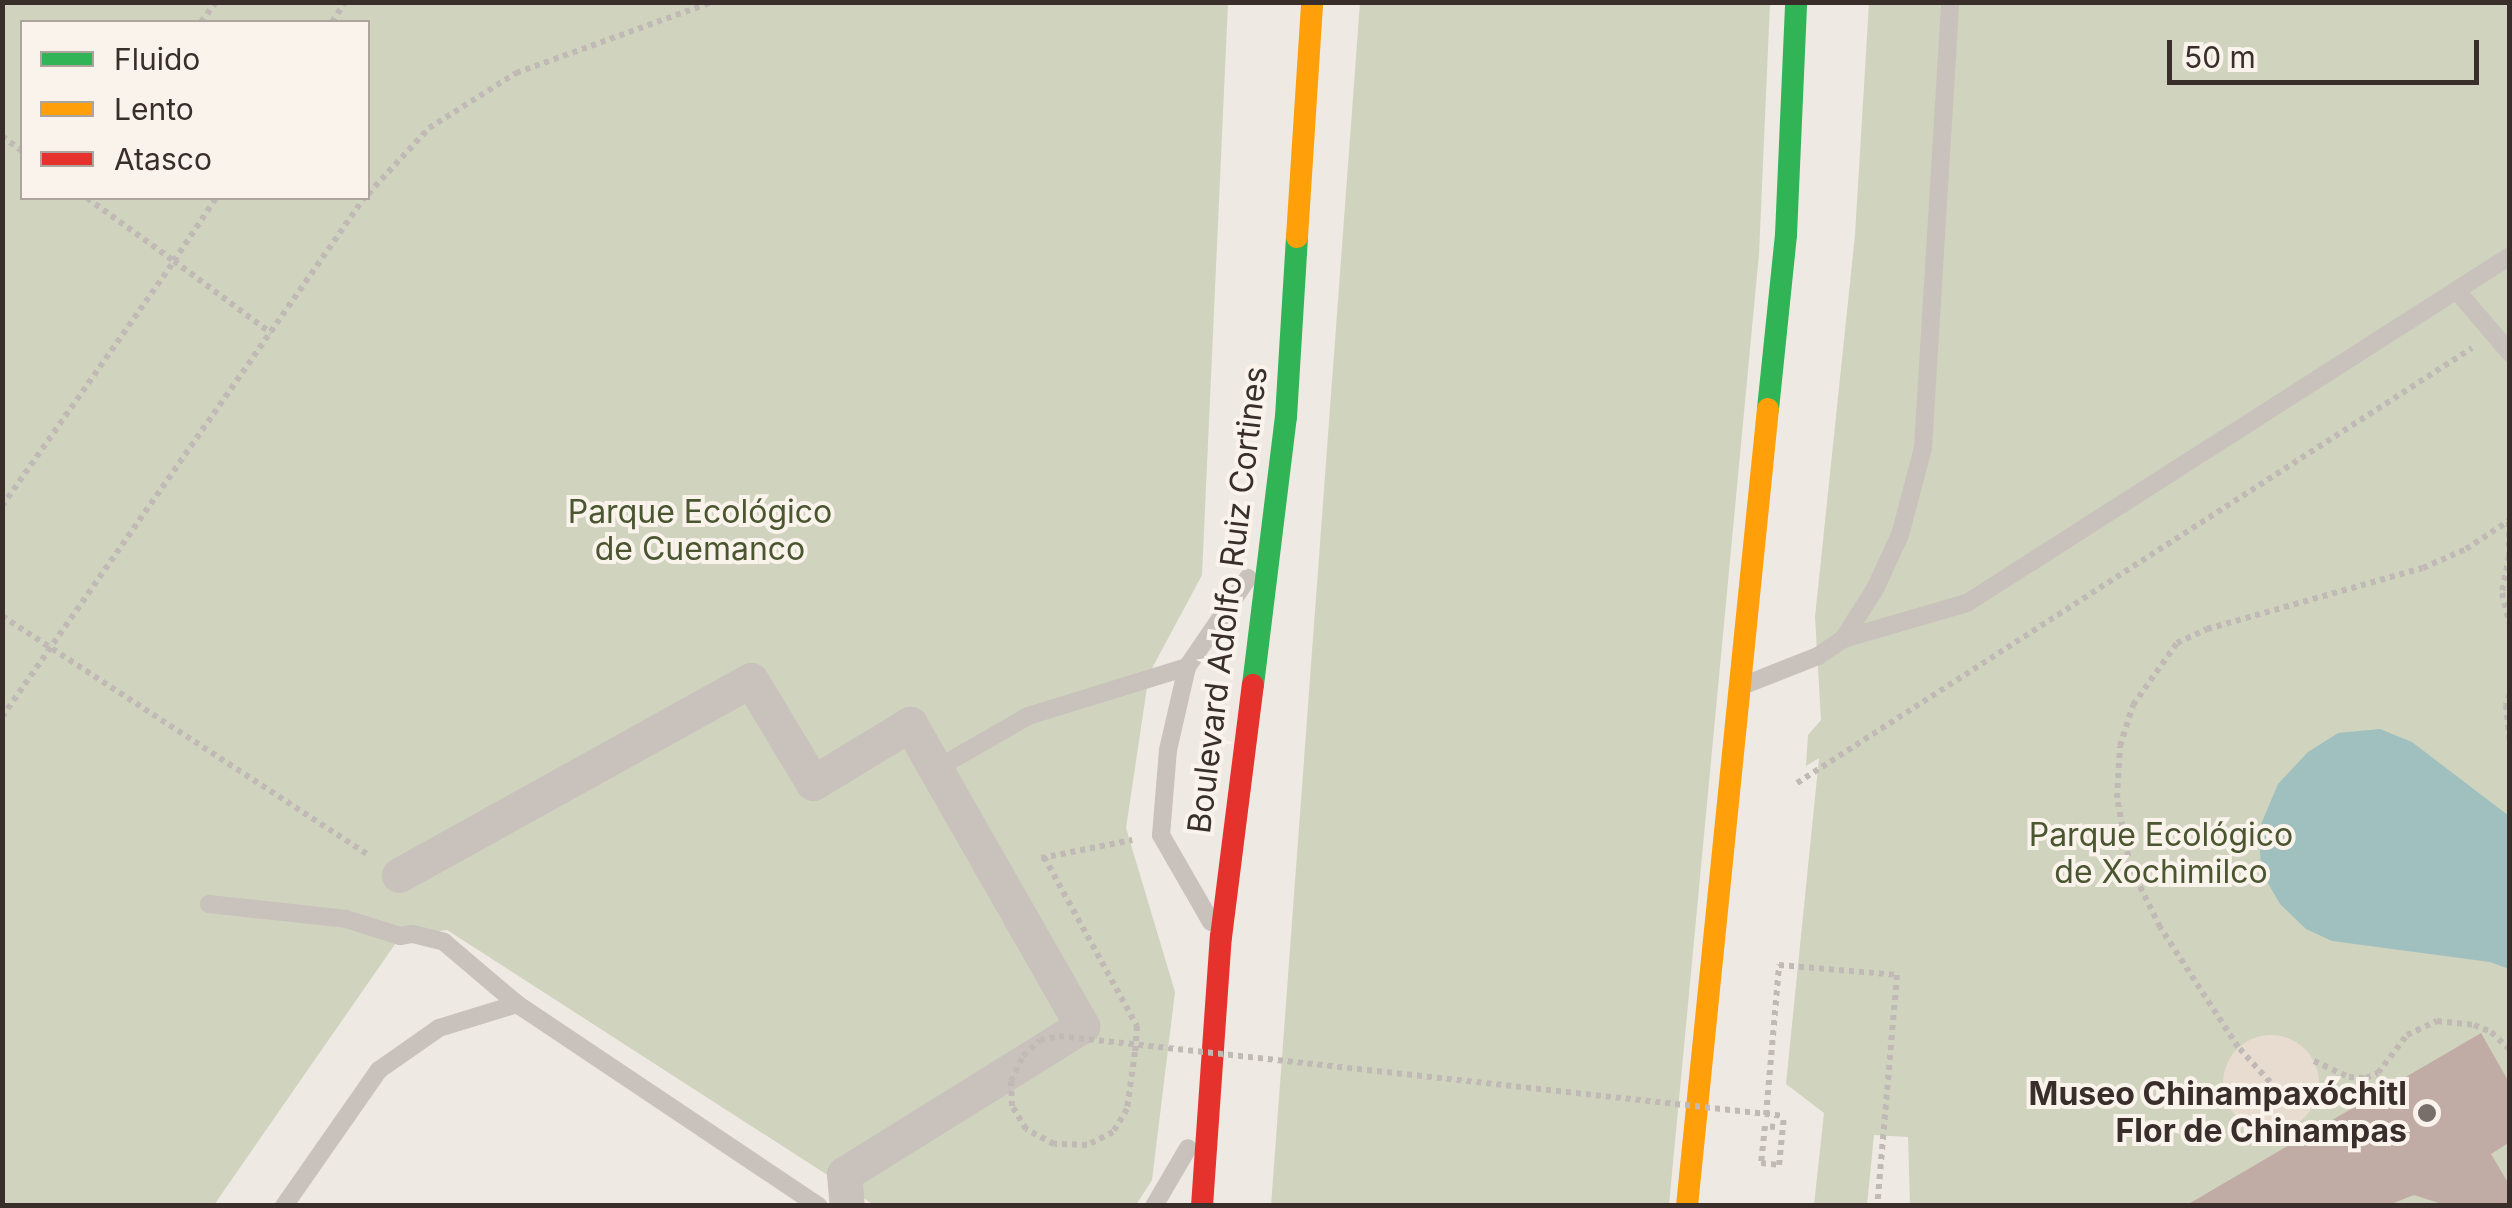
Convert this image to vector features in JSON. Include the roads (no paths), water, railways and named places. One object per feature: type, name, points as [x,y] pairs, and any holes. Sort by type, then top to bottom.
[{"type":"highway","name":"Boulevard Adolfo Ruiz Cortines","points":[[1202,1206],[1221,937],[1286,418],[1312,2]]},
{"type":"highway","points":[[1687,1206],[1786,235],[1796,2]]},
{"type":"street","points":[[398,875],[751,680],[813,784],[910,724],[1082,1026],[844,1174],[847,1206]]},
{"type":"lane","points":[[1843,639],[1875,589],[1900,536],[1923,448],[1950,2]]},
{"type":"lane","points":[[1741,687],[1818,656],[1843,639],[1967,603],[2510,256]]},
{"type":"lane","points":[[2457,291],[2510,354]]},
{"type":"lane","points":[[1221,937],[1160,835],[1168,750],[1188,668],[1268,548]]},
{"type":"lane","points":[[936,769],[1028,716],[1188,668]]},
{"type":"lane","points":[[208,904],[346,918],[400,936],[444,942],[518,1004],[820,1206]]},
{"type":"lane","points":[[284,1206],[379,1070],[439,1028],[518,1004]]},
{"type":"lane","points":[[1154,1206],[1208,1114]]},
{"type":"water","points":[[2380,729],[2412,742],[2509,816],[2509,969],[2490,962],[2332,941],[2306,929],[2280,904],[2261,871],[2259,829],[2278,784],[2308,752],[2338,733]]},
{"type":"place","name":"Museo Chinampaxóchitl Flor de Chinampas","points":[[2427,1113]]},
{"type":"park label","name":"Parque Ecológico de Cuemanco","points":[[700,532]]},
{"type":"park label","name":"Parque Ecológico de Xochimilco","points":[[2161,854]]}]
